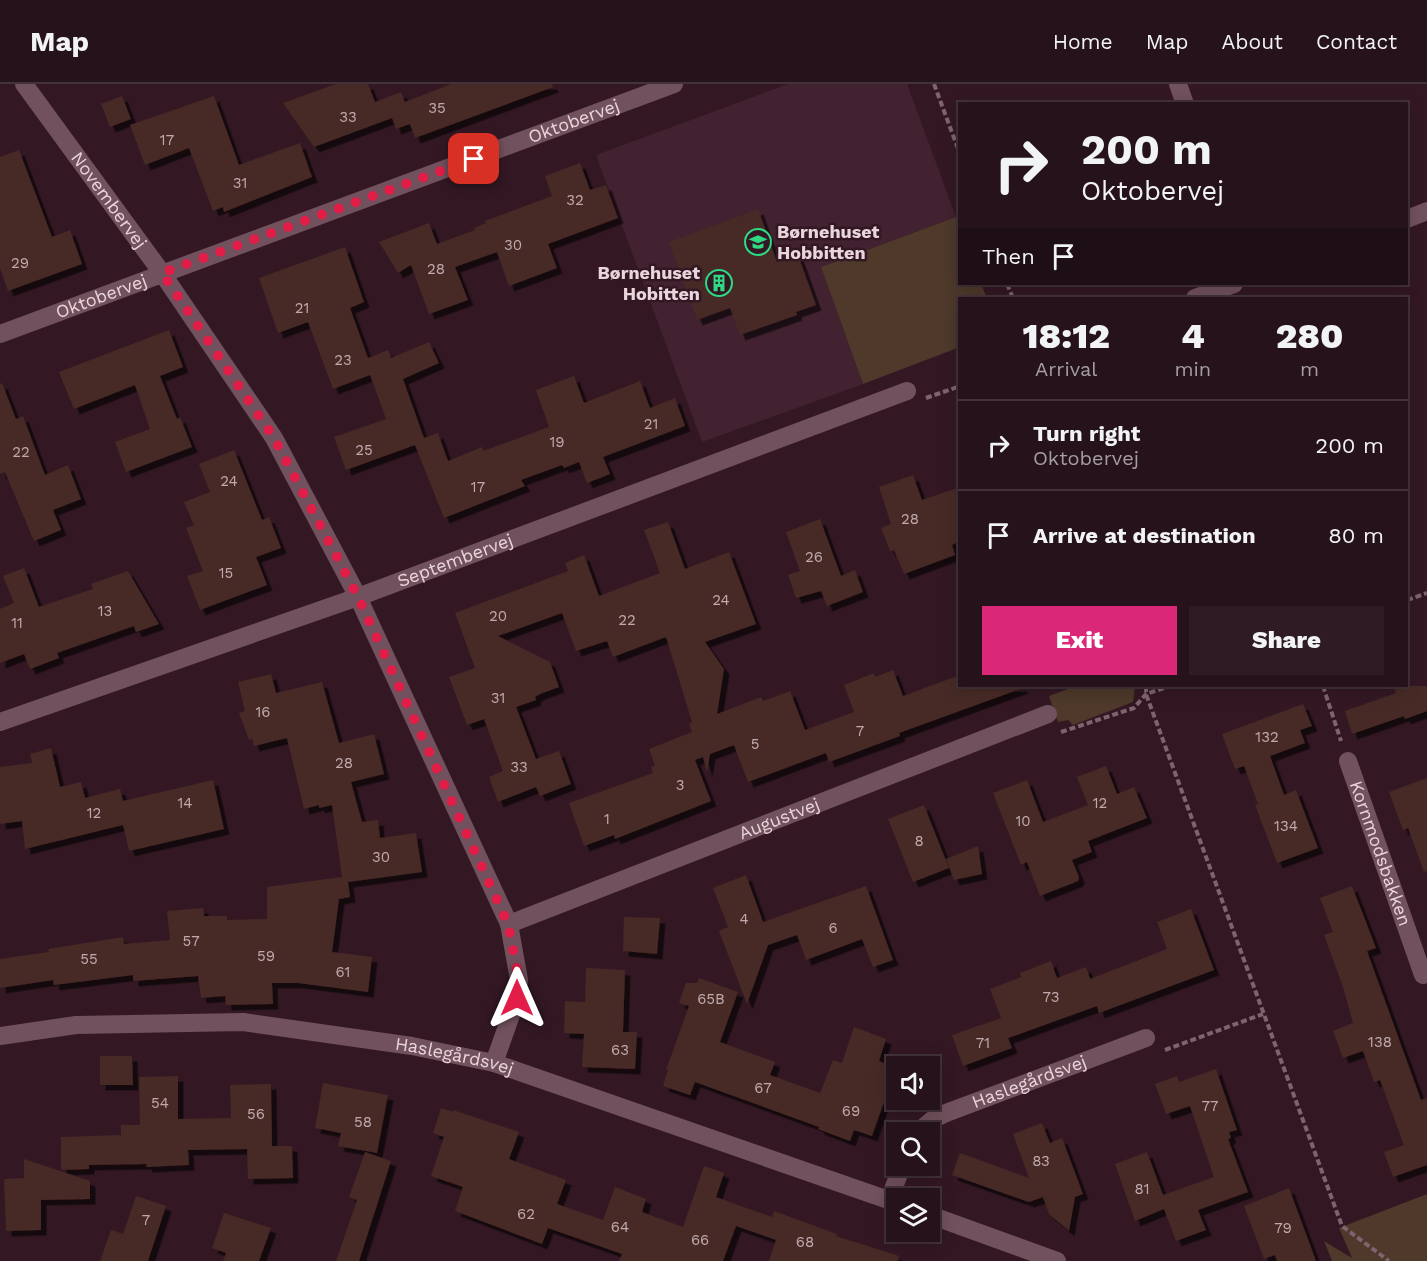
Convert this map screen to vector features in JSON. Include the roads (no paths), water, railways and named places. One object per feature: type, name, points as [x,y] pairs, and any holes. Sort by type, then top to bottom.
[{"type":"street","name":"Novembervej","points":[[24,84],[162,273],[274,438],[358,597],[508,924],[519,980],[517,998],[494,1063]]},
{"type":"street","name":"Oktobervej","points":[[0,333],[280,231],[629,92],[674,84]]},
{"type":"street","points":[[1178,84],[1184,102]]},
{"type":"street","points":[[1408,219],[1427,211]]},
{"type":"street","points":[[1198,297],[1231,285]]},
{"type":"street","name":"Septembervej","points":[[0,722],[358,597],[907,391]]},
{"type":"street","name":"Augustvej","points":[[508,924],[1048,714]]},
{"type":"street","name":"Kornmodsbakken","points":[[1348,761],[1423,975],[1427,973]]},
{"type":"street","name":"Haslegårdsvej","points":[[0,1035],[76,1025],[243,1022],[412,1046],[494,1063],[886,1199]]},
{"type":"street","name":"Haslegårdsvej","points":[[930,1122],[946,1113],[1146,1038]]},
{"type":"street","points":[[940,1219],[1056,1261]]},
{"type":"place","name":"Børnehuset Hobbitten","points":[[758,242]]},
{"type":"place","name":"Børnehuset Hobitten","points":[[719,283]]}]
